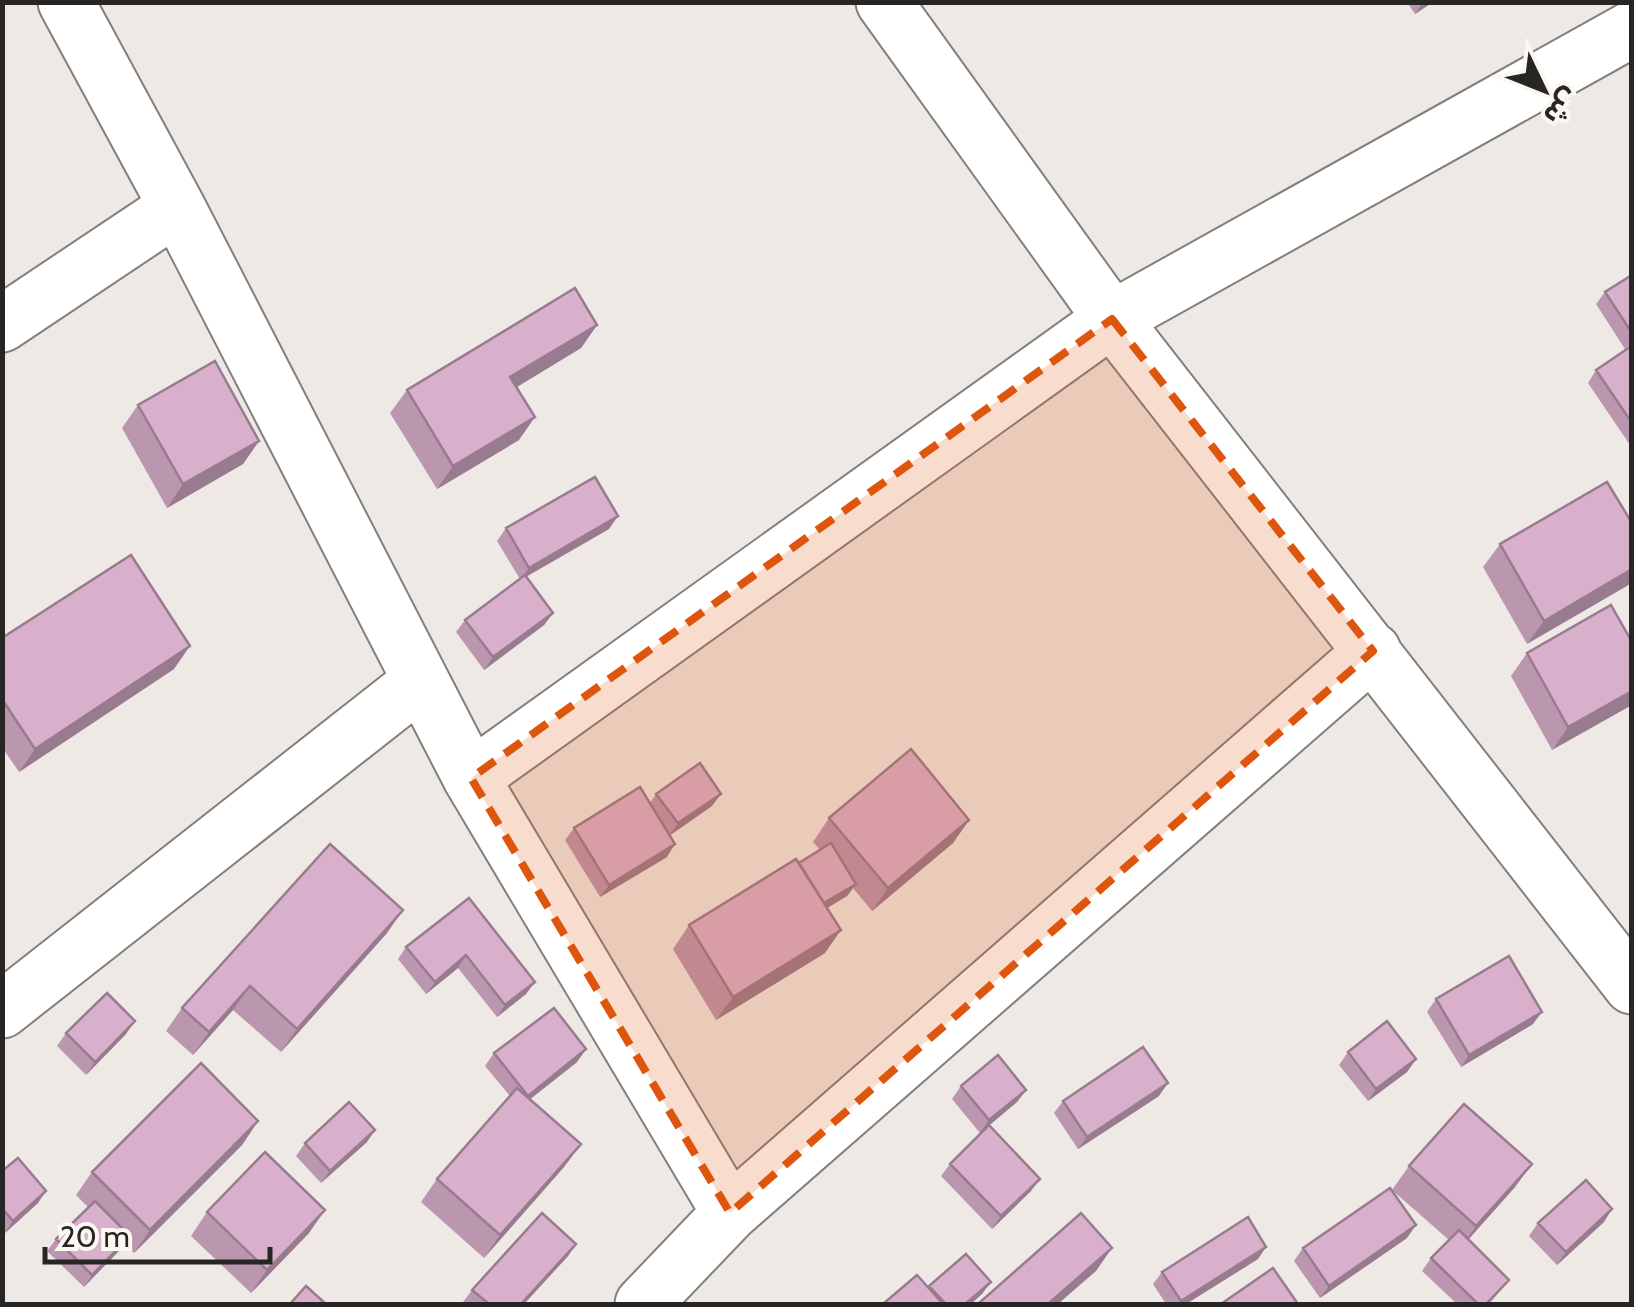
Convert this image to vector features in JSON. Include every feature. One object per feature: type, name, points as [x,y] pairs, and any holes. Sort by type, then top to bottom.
[{"type":"street","points":[[66,2],[471,778],[730,1214]]},
{"type":"street","points":[[884,2],[1112,319],[1373,652],[1623,961]]},
{"type":"street","points":[[471,778],[1112,319],[1632,29]]},
{"type":"street","points":[[2,324],[176,207]]},
{"type":"street","points":[[643,1304],[730,1214],[1373,652]]},
{"type":"street","points":[[2,1010],[421,681]]},
{"type":"highlighted area","points":[[1112,319],[1373,651],[730,1213],[471,778]]},
{"type":"building","points":[[1632,275],[1632,333],[1605,292]]},
{"type":"building","points":[[575,288],[597,325],[510,377],[535,417],[453,466],[407,390]]},
{"type":"building","points":[[1632,348],[1632,423],[1596,370]]},
{"type":"building","points":[[215,361],[259,441],[183,484],[138,405]]},
{"type":"building","points":[[595,477],[618,516],[529,568],[506,528]]},
{"type":"building","points":[[1607,482],[1632,523],[1632,569],[1544,621],[1500,544]]},
{"type":"building","points":[[131,555],[190,646],[35,749],[2,699],[2,638]]},
{"type":"building","points":[[525,575],[553,613],[493,657],[465,620]]},
{"type":"building","points":[[1611,605],[1632,642],[1632,691],[1568,727],[1527,653]]},
{"type":"building","points":[[911,749],[969,820],[888,888],[829,818]]},
{"type":"building","points":[[700,763],[721,794],[678,823],[656,794]]},
{"type":"building","points":[[640,787],[675,844],[609,885],[574,828]]},
{"type":"building","points":[[831,843],[856,884],[824,903],[799,863]]},
{"type":"building","points":[[330,844],[403,910],[297,1029],[250,986],[209,1032],[182,1008]]},
{"type":"building","points":[[796,859],[841,930],[733,997],[689,925]]},
{"type":"building","points":[[469,898],[535,982],[505,1005],[466,955],[435,982],[406,947]]},
{"type":"building","points":[[1509,956],[1542,1012],[1469,1055],[1436,999]]},
{"type":"building","points":[[107,993],[135,1021],[95,1062],[66,1033]]},
{"type":"building","points":[[554,1008],[586,1049],[528,1096],[494,1053]]},
{"type":"building","points":[[1387,1021],[1416,1059],[1376,1089],[1348,1052]]},
{"type":"building","points":[[1143,1047],[1168,1083],[1087,1137],[1063,1101]]},
{"type":"building","points":[[998,1055],[1026,1090],[989,1120],[961,1086]]},
{"type":"building","points":[[201,1063],[258,1121],[150,1230],[92,1172]]},
{"type":"building","points":[[517,1088],[581,1144],[500,1235],[437,1179]]},
{"type":"building","points":[[349,1102],[375,1130],[330,1171],[305,1143]]},
{"type":"building","points":[[1464,1104],[1532,1164],[1476,1226],[1409,1166]]},
{"type":"building","points":[[989,1125],[1040,1179],[1001,1216],[950,1164]]},
{"type":"building","points":[[265,1152],[325,1210],[267,1270],[207,1212]]},
{"type":"building","points":[[18,1158],[46,1191],[13,1221],[2,1208],[2,1171]]},
{"type":"building","points":[[1586,1180],[1612,1209],[1566,1252],[1538,1223]]},
{"type":"building","points":[[1390,1188],[1416,1225],[1329,1286],[1303,1248]]},
{"type":"building","points":[[95,1201],[130,1236],[92,1275],[56,1239]]},
{"type":"building","points":[[542,1213],[576,1244],[521,1304],[489,1304],[472,1290]]},
{"type":"building","points":[[1081,1213],[1112,1248],[1048,1304],[978,1304]]},
{"type":"building","points":[[1248,1217],[1266,1247],[1181,1301],[1162,1272]]},
{"type":"building","points":[[1459,1230],[1509,1280],[1486,1304],[1478,1304],[1431,1258]]},
{"type":"building","points":[[966,1254],[991,1282],[965,1304],[946,1304],[929,1286]]},
{"type":"building","points":[[1273,1268],[1298,1304],[1221,1304]]},
{"type":"building","points":[[917,1275],[943,1304],[883,1304]]},
{"type":"building","points":[[306,1286],[326,1304],[290,1304]]}]
